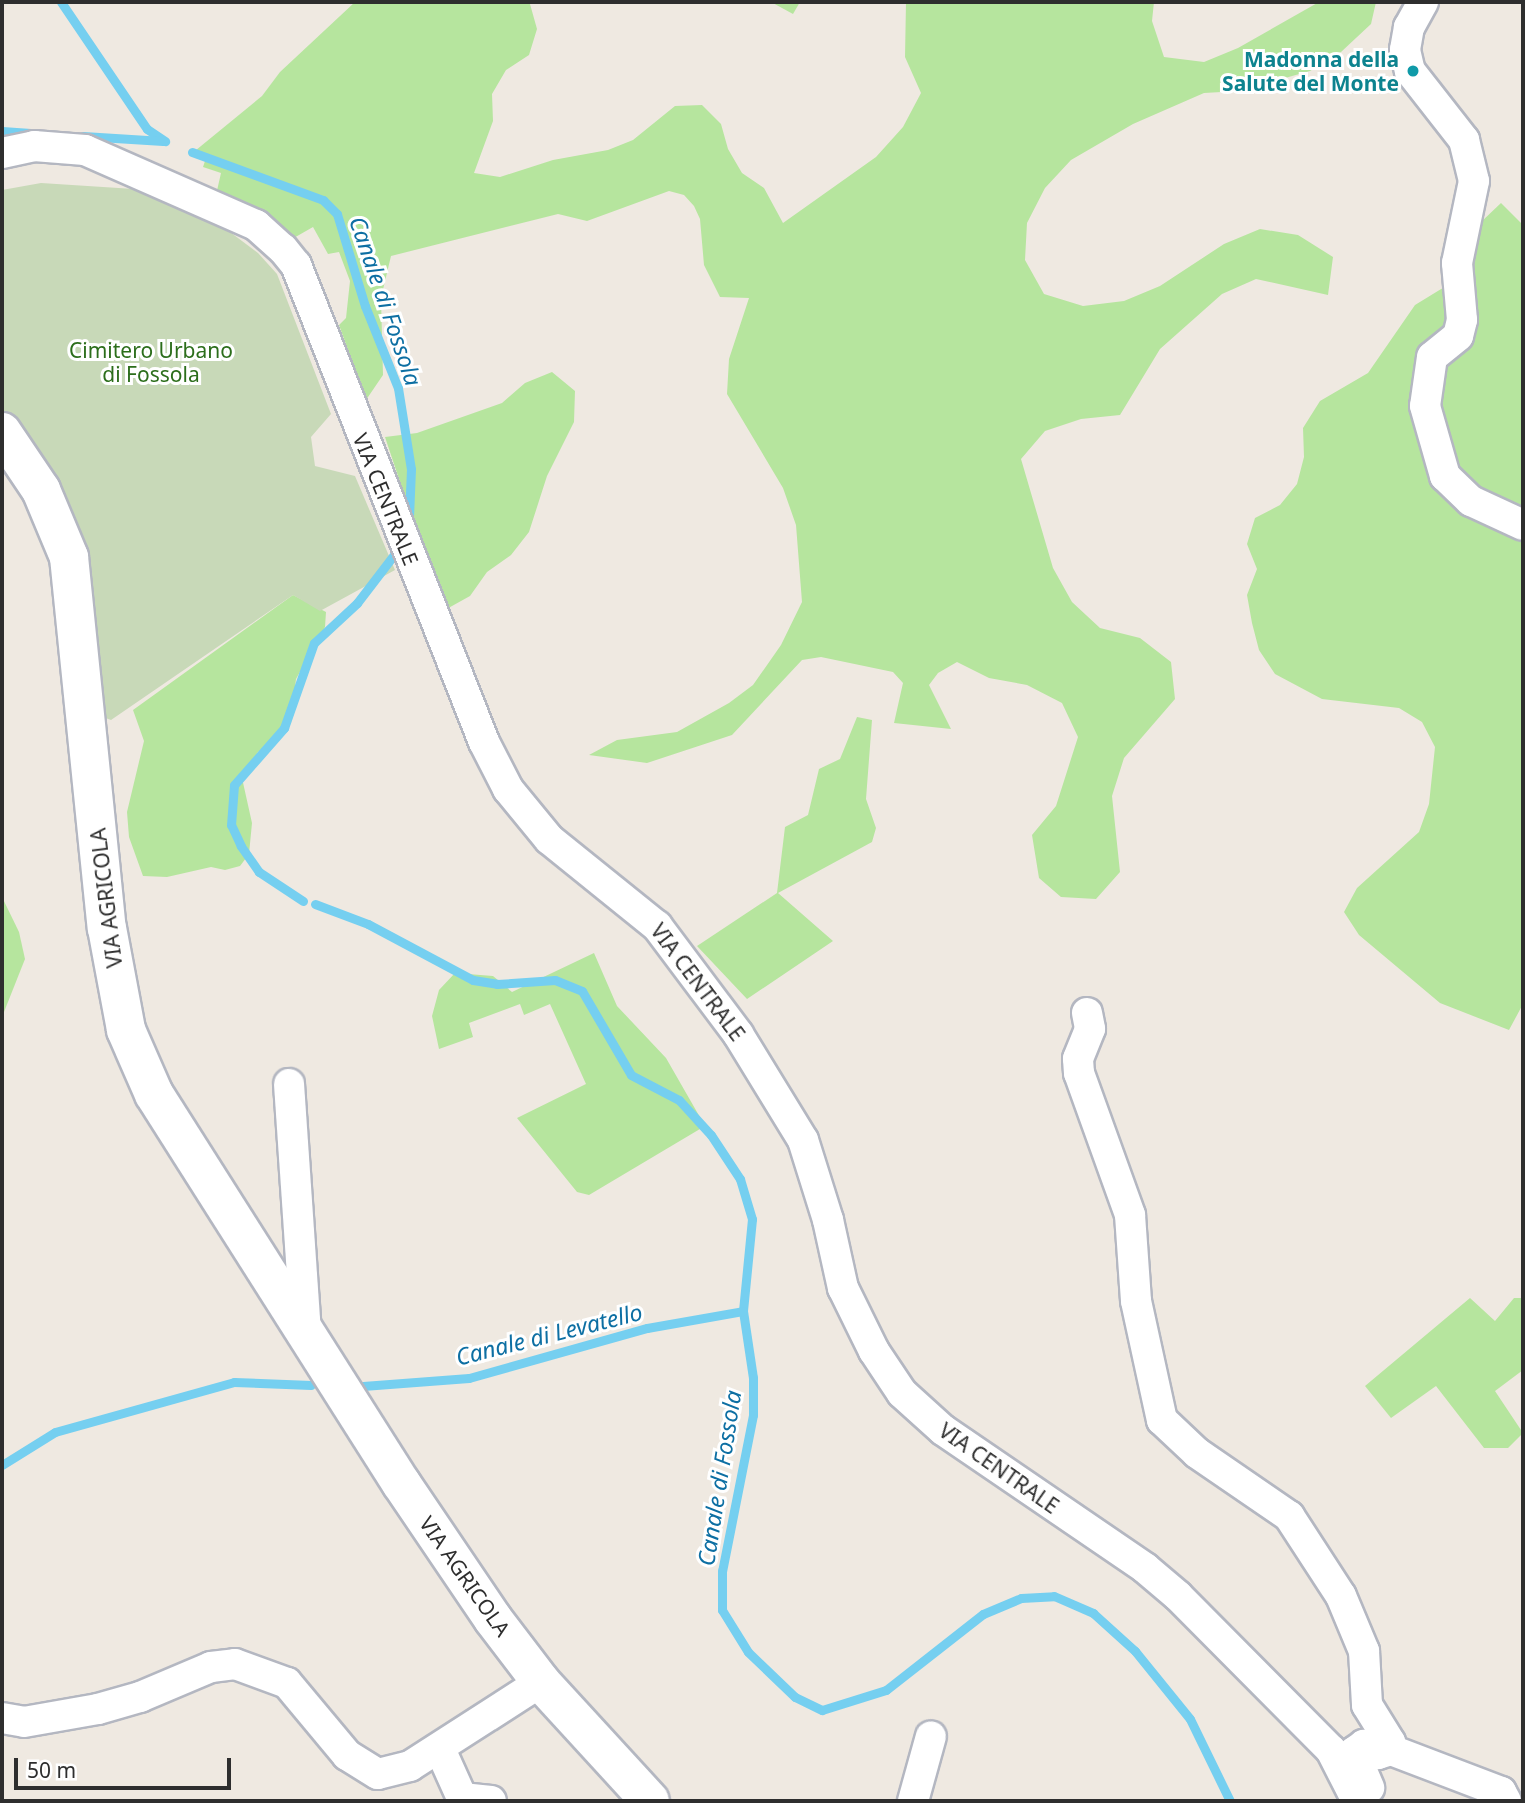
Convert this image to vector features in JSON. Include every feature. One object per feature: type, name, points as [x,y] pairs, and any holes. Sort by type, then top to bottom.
[{"type":"street","points":[[1423,2],[1409,27],[1405,50],[1410,71],[1464,140],[1474,181],[1457,263],[1462,320],[1458,336],[1432,357],[1424,406],[1445,476],[1471,500],[1523,524]]},
{"type":"street","name":"VIA CENTRALE","points":[[2,153],[34,146],[85,150],[256,225],[284,248],[296,265],[395,522],[484,742],[525,815],[657,926],[702,981],[774,1089],[803,1140],[816,1178],[843,1288],[874,1351],[902,1393],[943,1430],[1145,1568],[1178,1596],[1331,1750],[1357,1801]]},
{"type":"street","name":"VIA AGRICOLA","points":[[2,432],[41,490],[69,557],[107,928],[127,1030],[153,1094],[401,1483],[541,1682],[650,1801]]},
{"type":"street","points":[[1087,1013],[1090,1030],[1078,1059],[1079,1073],[1130,1215],[1136,1301],[1162,1420],[1197,1453],[1289,1516],[1341,1596],[1357,1631],[1364,1651],[1367,1705],[1391,1750],[1503,1797]]},
{"type":"street","name":"VIA AGRICOLA","points":[[289,1084],[306,1332]]},
{"type":"street","points":[[2,1718],[24,1723],[99,1709],[140,1698],[211,1667],[235,1664],[287,1683],[362,1768],[378,1774],[410,1766],[541,1682]]},
{"type":"street","points":[[913,1801],[931,1736]]},
{"type":"street","points":[[1376,1801],[1354,1752],[1364,1745],[1378,1754],[1391,1750]]},
{"type":"street","points":[[440,1749],[462,1798],[491,1801]]},
{"type":"green space","points":[[355,2],[553,2],[530,4],[537,29],[529,55],[506,70],[492,94],[493,121],[474,173],[500,177],[553,160],[608,150],[633,140],[675,106],[702,105],[721,124],[728,149],[742,173],[764,188],[783,223],[876,157],[903,127],[921,93],[905,57],[906,2],[1154,2],[1152,21],[1164,57],[1204,62],[1238,48],[1319,2],[1376,2],[1371,24],[1341,52],[1310,71],[1239,91],[1204,93],[1133,124],[1071,160],[1045,188],[1027,223],[1025,260],[1044,294],[1083,306],[1124,301],[1160,286],[1224,244],[1260,229],[1298,235],[1333,257],[1328,295],[1256,279],[1222,294],[1160,349],[1120,415],[1081,419],[1045,431],[1021,459],[1053,568],[1072,602],[1100,628],[1140,638],[1171,662],[1175,699],[1124,758],[1112,796],[1120,872],[1096,899],[1061,897],[1039,878],[1032,835],[1056,806],[1078,737],[1062,703],[1027,685],[989,678],[957,662],[938,673],[929,685],[951,729],[894,723],[903,683],[893,672],[821,657],[802,660],[732,735],[647,763],[589,755],[617,740],[677,732],[729,703],[753,685],[781,645],[802,602],[796,525],[783,488],[727,394],[729,359],[749,298],[720,297],[704,265],[700,219],[694,206],[684,195],[669,191],[587,221],[558,214],[391,256],[381,298],[383,375],[366,400],[339,325],[346,318],[350,281],[339,252],[328,254],[313,227],[292,239],[216,195],[221,173],[203,167],[205,161],[190,155],[262,96],[280,72]]},
{"type":"green space","points":[[771,2],[800,2],[793,14]]},
{"type":"green space","name":"Cimitero Urbano di Fossola","points":[[41,183],[134,189],[230,232],[258,253],[277,274],[331,414],[311,437],[315,466],[355,476],[395,570],[320,611],[293,595],[111,720],[92,713],[85,596],[2,413],[2,190]]},
{"type":"green space","points":[[1501,203],[1523,225],[1523,1004],[1509,1030],[1440,1003],[1359,935],[1344,912],[1357,888],[1419,832],[1429,804],[1435,747],[1422,722],[1399,708],[1322,699],[1275,674],[1259,650],[1247,595],[1257,569],[1247,544],[1255,518],[1280,505],[1297,484],[1304,457],[1303,428],[1320,401],[1368,373],[1415,305],[1464,275],[1481,222]]},
{"type":"green space","points":[[552,372],[575,391],[574,422],[547,476],[529,532],[511,555],[487,572],[470,596],[443,611],[385,437],[417,433],[502,403],[525,383]]},
{"type":"green space","points":[[293,595],[326,612],[325,627],[296,679],[291,723],[283,735],[258,752],[242,778],[252,823],[249,854],[240,866],[225,870],[211,867],[167,877],[143,876],[129,837],[127,812],[144,741],[133,710]]},
{"type":"green space","points":[[857,717],[872,720],[866,799],[876,828],[872,842],[778,893],[833,941],[747,999],[697,946],[777,893],[785,827],[808,815],[819,769],[840,759]]},
{"type":"green space","points":[[2,897],[19,932],[25,959],[2,1017]]},
{"type":"green space","points":[[594,953],[617,1006],[666,1058],[705,1126],[589,1195],[577,1192],[517,1118],[586,1084],[550,1004],[524,1015],[520,1004],[469,1023],[473,1037],[439,1049],[432,1016],[439,990],[455,973],[493,976],[512,992]]},
{"type":"green space","points":[[1470,1298],[1495,1321],[1514,1298],[1523,1298],[1523,1370],[1495,1391],[1523,1433],[1508,1448],[1484,1448],[1436,1386],[1391,1418],[1365,1386]]},
{"type":"waterway","points":[[61,2],[147,129],[165,141]]},
{"type":"waterway","points":[[2,131],[34,133]]},
{"type":"waterway","points":[[83,136],[163,141]]},
{"type":"waterway","name":"Canale di Fossola","points":[[192,152],[323,200],[337,214],[365,306],[398,388],[411,469],[409,516]]},
{"type":"waterway","name":"Canale di Fossola","points":[[303,901],[259,872],[241,846],[231,825],[234,785],[284,728],[314,643],[357,603],[396,552]]},
{"type":"waterway","name":"Canale di Fossola","points":[[315,904],[368,924],[473,980],[497,984],[555,980],[582,991],[631,1075],[679,1100],[711,1135],[740,1179],[752,1219],[743,1311],[753,1378],[753,1415],[722,1571],[722,1610],[748,1652],[795,1697],[822,1710],[886,1690],[983,1614],[1021,1598],[1054,1596],[1093,1613],[1135,1651],[1190,1719],[1230,1801]]},
{"type":"waterway","name":"Canale di Levatello","points":[[363,1386],[469,1378],[647,1328],[743,1311]]},
{"type":"waterway","name":"Canale di Levatello","points":[[2,1465],[55,1432],[234,1382],[311,1385]]},
{"type":"place","name":"Madonna della Salute del Monte","points":[[1413,71]]}]
